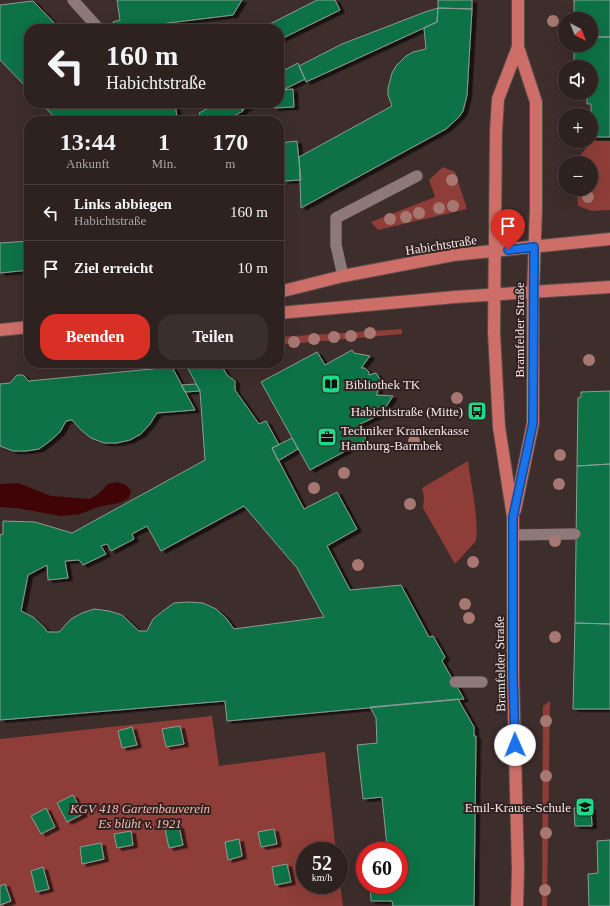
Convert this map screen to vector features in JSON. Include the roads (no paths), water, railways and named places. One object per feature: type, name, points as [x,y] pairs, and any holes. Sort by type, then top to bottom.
[{"type":"main road","name":"Bramfelder Straße","points":[[513,517],[533,423],[533,293],[536,209],[536,102],[518,47],[518,0]]},
{"type":"main road","name":"Bramfelder Straße","points":[[517,906],[518,869],[513,674],[513,517],[498,427],[494,294],[496,132],[498,99],[518,47]]},
{"type":"main road","name":"Habichtstraße","points":[[284,291],[343,276],[453,255],[495,252],[610,239]]},
{"type":"main road","points":[[284,313],[494,294],[533,293],[610,287]]},
{"type":"main road","points":[[0,330],[24,328]]},
{"type":"lane","points":[[73,0],[95,24]]},
{"type":"lane","points":[[343,276],[336,245],[336,218],[417,176]]},
{"type":"lane","points":[[513,535],[576,534]]},
{"type":"lane","points":[[455,682],[482,682]]},
{"type":"place","name":"Bibliothek TK","points":[[331,384]]},
{"type":"place","name":"Habichtstraße (Mitte)","points":[[477,411]]},
{"type":"place","name":"Techniker Krankenkasse Hamburg-Barmbek","points":[[327,437]]},
{"type":"place","name":"Emil-Krause-Schule","points":[[585,807]]},
{"type":"park label","name":"KGV 418 Gartenbauverein Es blüht v. 1921","points":[[140,816]]}]
